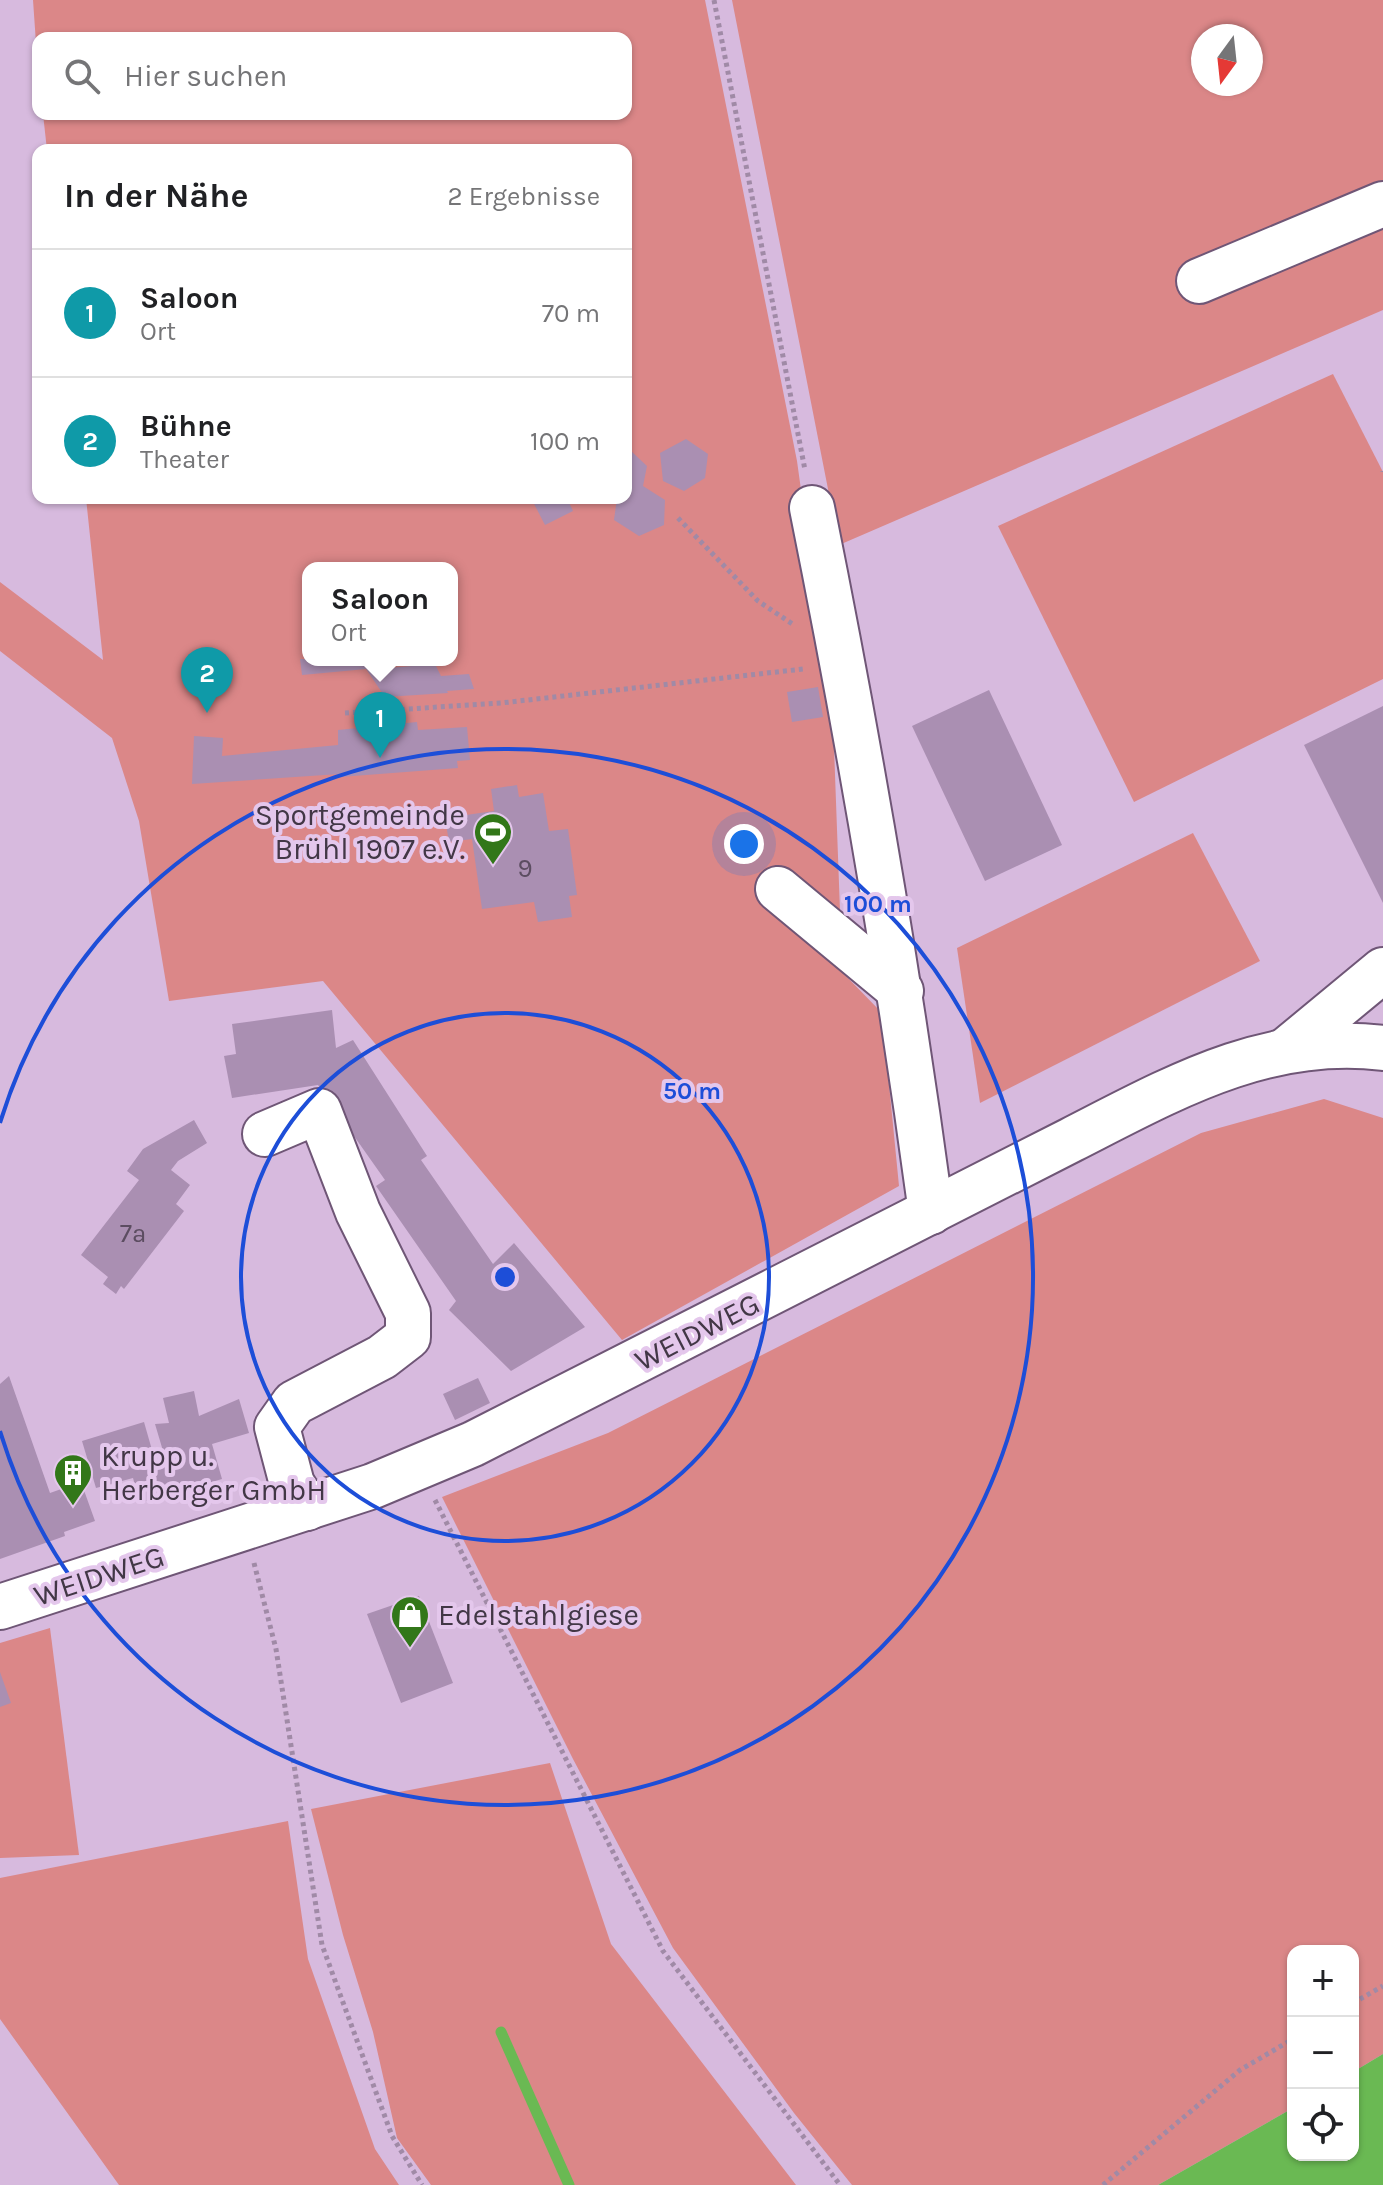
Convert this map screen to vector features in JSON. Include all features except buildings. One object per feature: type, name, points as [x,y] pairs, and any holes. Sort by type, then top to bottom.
[{"type":"main road","points":[[1199,281],[1383,204]]},
{"type":"main road","points":[[812,508],[844,666],[901,991],[931,1212]]},
{"type":"main road","points":[[778,889],[901,991]]},
{"type":"main road","points":[[1285,1051],[1383,970]]},
{"type":"main road","name":"WEIDWEG","points":[[0,1607],[373,1486],[488,1438],[1170,1090],[1228,1065],[1285,1051],[1336,1045],[1383,1048]]},
{"type":"main road","points":[[265,1134],[319,1111],[358,1212],[408,1313],[408,1337],[382,1357],[294,1403],[277,1427],[292,1484],[307,1508]]},
{"type":"path","points":[[714,0],[812,508]]},
{"type":"path","points":[[678,518],[758,601],[803,631]]},
{"type":"path","points":[[345,713],[501,703],[775,670],[844,666]]},
{"type":"path","points":[[431,1492],[663,1951],[840,2185]]},
{"type":"path","points":[[252,1555],[276,1649],[322,1945],[392,2136],[422,2185]]},
{"type":"path","points":[[1359,2000],[1383,1986]]},
{"type":"path","points":[[1103,2185],[1240,2070],[1287,2043]]},
{"type":"shaded area","points":[[33,0],[705,0],[797,461],[833,720],[840,911],[809,938],[882,1013],[899,1186],[622,1340],[323,981],[169,1001],[139,821],[112,738],[0,651],[0,582],[103,660],[87,504],[632,504],[632,144],[46,144],[44,120],[632,120],[632,32],[35,32]]},
{"type":"shaded area","points":[[732,0],[1383,0],[1383,310],[839,545]]},
{"type":"shaded area","points":[[1333,374],[1383,472],[1383,679],[1134,802],[998,526]]},
{"type":"shaded area","points":[[1193,833],[1260,961],[980,1103],[957,948]]},
{"type":"shaded area","points":[[1324,1099],[1383,1118],[1383,2054],[1359,2068],[1359,1945],[1287,1945],[1287,2111],[1158,2185],[852,2185],[794,2113],[673,1948],[573,1759],[442,1497],[608,1433],[1201,1133]]},
{"type":"shaded area","points":[[50,1628],[79,1855],[0,1858],[0,1643]]},
{"type":"shaded area","points":[[550,1763],[611,1944],[796,2185],[431,2185],[397,2138],[373,2032],[343,1935],[311,1809]]},
{"type":"shaded area","points":[[288,1821],[308,1959],[375,2149],[399,2185],[119,2185],[0,2019],[0,1878]]},
{"type":"shaded area","points":[[1383,2054],[1383,2185],[1158,2185],[1287,2111],[1287,2161],[1359,2161],[1359,2068]]},
{"type":"waterway","points":[[501,2032],[569,2185]]},
{"type":"place","name":"Bühne","points":[[207,713]]},
{"type":"place","name":"Saloon","points":[[380,758]]},
{"type":"place","name":"Sportgemeinde Brühl 1907 e.V.","points":[[493,866]]},
{"type":"place","name":"Krupp u. Herberger GmbH","points":[[73,1507]]},
{"type":"place","name":"Edelstahlgiese","points":[[410,1649]]}]
